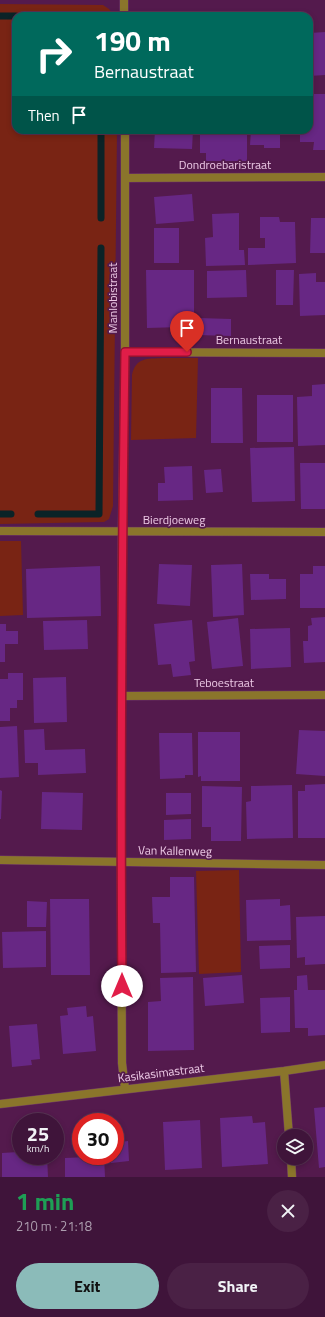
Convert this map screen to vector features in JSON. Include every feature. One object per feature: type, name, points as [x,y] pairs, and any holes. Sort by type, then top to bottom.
[{"type":"street","points":[[124,0],[124,12]]},
{"type":"street","name":"Manlobistraat","points":[[124,134],[125,352],[122,532],[121,862],[122,1063],[125,1089]]},
{"type":"street","name":"Dondroebaristraat","points":[[125,178],[325,176]]},
{"type":"street","name":"Bernaustraat","points":[[125,352],[325,353]]},
{"type":"street","name":"Bierdjoeweg","points":[[0,531],[325,532]]},
{"type":"street","name":"Teboestraat","points":[[122,696],[325,695]]},
{"type":"street","name":"Van Kallenweg","points":[[0,860],[325,865]]},
{"type":"street","name":"Kasikasimastraat","points":[[0,1104],[284,1071],[325,1064]]},
{"type":"street","points":[[284,1071],[288,1129]]},
{"type":"street","points":[[291,1165],[292,1177]]},
{"type":"shaded area","points":[[0,4],[103,5],[112,12],[12,12],[12,134],[117,134],[113,506],[109,519],[104,522],[0,524]]},
{"type":"shaded area","points":[[162,358],[198,358],[196,438],[131,440],[132,375],[134,369],[139,362],[143,360]]},
{"type":"shaded area","points":[[0,541],[21,541],[23,615],[0,616]]},
{"type":"shaded area","points":[[239,870],[241,972],[199,974],[196,871]]},
{"type":"building","points":[[325,32],[325,75],[313,76],[313,33]]},
{"type":"building","points":[[313,94],[325,94],[325,150],[313,150],[314,142],[300,142],[300,134],[313,134]]},
{"type":"building","points":[[155,134],[193,134],[192,149],[154,148]]},
{"type":"building","points":[[200,134],[247,134],[247,161],[206,161],[206,153],[200,153]]},
{"type":"building","points":[[251,134],[280,134],[280,148],[264,148],[264,145],[250,145]]},
{"type":"building","points":[[192,194],[194,221],[156,224],[154,197]]},
{"type":"building","points":[[239,213],[239,250],[244,250],[245,265],[206,266],[205,238],[213,237],[212,214]]},
{"type":"building","points":[[260,217],[279,217],[280,222],[295,222],[296,263],[248,265],[248,248],[265,248],[265,238],[260,238]]},
{"type":"building","points":[[311,218],[325,218],[325,253],[310,253]]},
{"type":"building","points":[[154,228],[179,228],[179,263],[154,263]]},
{"type":"building","points":[[146,270],[194,270],[194,333],[182,334],[182,327],[147,328]]},
{"type":"building","points":[[246,270],[247,297],[207,298],[207,271]]},
{"type":"building","points":[[276,270],[294,270],[293,305],[276,305]]},
{"type":"building","points":[[316,273],[316,282],[325,282],[325,315],[300,316],[299,274]]},
{"type":"building","points":[[198,318],[231,319],[231,336],[197,335]]},
{"type":"building","points":[[325,384],[325,445],[298,446],[297,397],[312,396],[312,385]]},
{"type":"building","points":[[211,388],[242,388],[243,443],[211,443]]},
{"type":"building","points":[[257,395],[293,395],[293,442],[257,442]]},
{"type":"building","points":[[294,447],[295,501],[252,502],[250,448]]},
{"type":"building","points":[[300,463],[325,463],[325,509],[301,509]]},
{"type":"building","points":[[192,466],[193,500],[158,501],[158,483],[165,483],[164,467]]},
{"type":"building","points":[[221,469],[223,492],[206,493],[204,470]]},
{"type":"building","points":[[159,564],[192,565],[190,606],[157,604]]},
{"type":"building","points":[[242,564],[244,615],[213,617],[211,565]]},
{"type":"building","points":[[100,566],[101,616],[27,618],[26,569]]},
{"type":"building","points":[[313,566],[325,566],[325,608],[300,608],[300,574],[313,574]]},
{"type":"building","points":[[250,574],[269,574],[269,579],[286,579],[286,599],[251,600]]},
{"type":"building","points":[[325,617],[325,662],[304,663],[303,641],[308,641],[308,626],[312,625],[311,618]]},
{"type":"building","points":[[238,618],[243,666],[212,669],[207,622]]},
{"type":"building","points":[[87,620],[88,649],[44,650],[43,621]]},
{"type":"building","points":[[192,620],[195,661],[189,662],[191,675],[173,677],[171,664],[158,665],[154,624]]},
{"type":"building","points":[[0,624],[6,624],[6,631],[18,631],[18,644],[5,644],[5,662],[0,662]]},
{"type":"building","points":[[290,628],[291,667],[251,669],[250,629]]},
{"type":"building","points":[[8,673],[23,673],[23,700],[17,700],[17,708],[10,708],[10,721],[0,721],[0,679],[8,679]]},
{"type":"building","points":[[66,677],[67,722],[34,723],[33,678]]},
{"type":"building","points":[[17,726],[19,777],[0,778],[0,727]]},
{"type":"building","points":[[44,729],[45,750],[85,749],[86,773],[38,775],[38,763],[25,763],[24,730]]},
{"type":"building","points":[[299,730],[325,731],[325,776],[296,774]]},
{"type":"building","points":[[198,732],[240,732],[240,781],[201,781],[201,776],[198,777]]},
{"type":"building","points":[[159,733],[192,733],[193,775],[185,775],[185,778],[160,779]]},
{"type":"building","points":[[325,784],[325,838],[298,838],[298,791],[305,791],[305,785]]},
{"type":"building","points":[[292,785],[293,838],[247,839],[246,802],[251,801],[251,786]]},
{"type":"building","points":[[202,786],[242,787],[241,841],[211,841],[211,827],[202,827]]},
{"type":"building","points":[[0,790],[2,791],[1,819],[0,819]]},
{"type":"building","points":[[42,792],[83,793],[82,830],[41,829]]},
{"type":"building","points":[[166,793],[191,793],[191,814],[166,815]]},
{"type":"building","points":[[191,819],[191,839],[164,840],[164,820]]},
{"type":"building","points":[[170,877],[194,877],[196,972],[161,973],[160,923],[153,923],[152,897],[170,897]]},
{"type":"building","points":[[50,899],[89,899],[90,975],[51,975]]},
{"type":"building","points":[[280,899],[280,906],[290,905],[291,940],[247,941],[246,900]]},
{"type":"building","points":[[27,901],[47,902],[46,927],[27,927]]},
{"type":"building","points":[[325,916],[325,964],[305,965],[305,957],[297,958],[296,917]]},
{"type":"building","points":[[46,931],[46,967],[3,968],[2,932]]},
{"type":"building","points":[[290,945],[290,968],[260,969],[259,946]]},
{"type":"building","points":[[242,975],[244,1003],[205,1006],[203,978]]},
{"type":"building","points":[[307,975],[308,990],[325,990],[325,1035],[308,1036],[308,1028],[295,1028],[294,990],[297,990],[297,976]]},
{"type":"building","points":[[193,977],[194,1050],[148,1051],[148,1002],[161,1001],[160,978]]},
{"type":"building","points":[[290,997],[290,1032],[261,1033],[260,998]]},
{"type":"building","points":[[86,1006],[87,1017],[93,1016],[96,1051],[63,1054],[60,1016],[68,1015],[67,1008]]},
{"type":"building","points":[[37,1024],[40,1059],[31,1060],[32,1065],[12,1067],[9,1026]]},
{"type":"building","points":[[325,1107],[325,1167],[319,1168],[314,1108]]},
{"type":"building","points":[[252,1116],[253,1123],[265,1122],[268,1164],[222,1167],[220,1118]]},
{"type":"building","points":[[200,1120],[202,1168],[165,1170],[163,1122]]},
{"type":"building","points":[[128,1141],[129,1161],[124,1162],[124,1142]]},
{"type":"building","points":[[12,1152],[12,1165],[47,1165],[48,1177],[2,1177],[2,1153]]},
{"type":"building","points":[[65,1158],[72,1158],[72,1165],[104,1165],[105,1177],[65,1177]]},
{"type":"waterway","points":[[0,16],[12,16]]},
{"type":"waterway","points":[[101,134],[101,218]]},
{"type":"waterway","points":[[38,514],[99,514],[101,248]]},
{"type":"waterway","points":[[0,514],[11,514]]},
{"type":"route","points":[[122,986],[122,532],[125,352],[187,352]]}]
